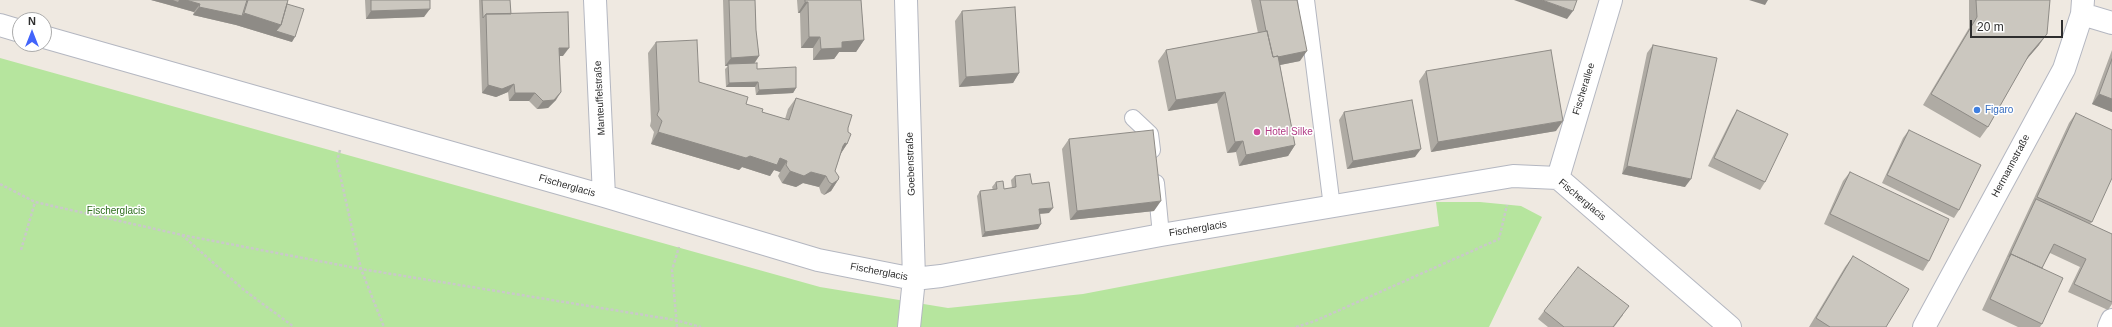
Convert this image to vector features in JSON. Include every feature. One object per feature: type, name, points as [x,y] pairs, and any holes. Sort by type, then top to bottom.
[{"type":"street","name":"Manteuffelstraße","points":[[595,0],[604,196]]},
{"type":"street","name":"Goebenstraße","points":[[906,0],[914,279],[910,327]]},
{"type":"street","name":"Fischerallee","points":[[1558,178],[1611,0]]},
{"type":"street","points":[[2082,7],[2112,23]]},
{"type":"street","name":"Hermannstraße","points":[[1924,327],[2064,69],[2082,7]]},
{"type":"street","points":[[0,25],[12,29]]},
{"type":"street","name":"Fischerglacis","points":[[52,39],[604,196],[818,260],[914,279],[941,276],[1161,235],[1514,176],[1558,178],[1730,327]]},
{"type":"street","points":[[2109,327],[2112,320]]},
{"type":"lane","points":[[1306,0],[1332,207]]},
{"type":"lane","points":[[1133,118],[1150,134],[1161,235]]},
{"type":"path","points":[[347,122],[337,161],[361,269],[384,327]]},
{"type":"path","points":[[1296,327],[1315,321],[1499,239],[1514,176]]},
{"type":"path","points":[[0,184],[35,202],[182,235],[361,269],[675,320],[701,327]]},
{"type":"path","points":[[21,250],[35,202]]},
{"type":"path","points":[[677,327],[675,320],[672,270],[686,221]]},
{"type":"path","points":[[182,235],[244,290],[294,327]]},
{"type":"green space","name":"Fischerglacis","points":[[0,58],[820,287],[948,308],[1083,294],[1439,226],[1436,202],[1480,202],[1521,206],[1542,217],[1489,327],[0,327]]},
{"type":"building","points":[[186,0],[247,0],[242,16],[199,7],[200,4]]},
{"type":"building","points":[[248,0],[288,0],[281,25],[244,13]]},
{"type":"building","points":[[371,0],[430,0],[430,9],[371,11]]},
{"type":"building","points":[[482,0],[510,0],[511,14],[486,14],[483,18]]},
{"type":"building","points":[[729,0],[755,0],[759,56],[731,58]]},
{"type":"building","points":[[805,0],[861,0],[864,40],[842,42],[842,48],[821,49],[820,37],[809,37],[808,2],[805,2]]},
{"type":"building","points":[[1260,0],[1297,0],[1307,51],[1273,57]]},
{"type":"building","points":[[1542,0],[1577,0],[1573,11]]},
{"type":"building","points":[[1976,0],[2050,0],[2047,34],[2029,55],[1988,127],[1931,94],[1977,17]]},
{"type":"building","points":[[287,4],[304,9],[295,37],[276,31],[281,25]]},
{"type":"building","points":[[1015,7],[1019,73],[966,77],[962,11]]},
{"type":"building","points":[[568,12],[569,48],[559,48],[561,92],[554,100],[543,101],[535,93],[515,93],[514,84],[502,89],[488,85],[486,14]]},
{"type":"building","points":[[1267,31],[1273,57],[1278,56],[1295,145],[1246,155],[1243,141],[1235,142],[1225,92],[1176,100],[1166,50]]},
{"type":"building","points":[[697,40],[699,82],[748,97],[746,104],[763,109],[762,112],[789,120],[796,98],[852,115],[848,128],[848,132],[851,134],[847,144],[845,143],[843,146],[835,171],[839,177],[838,180],[832,184],[826,176],[811,172],[804,176],[790,171],[786,165],[787,161],[780,158],[777,165],[750,156],[746,158],[658,132],[662,121],[657,115],[659,110],[656,42]]},
{"type":"building","points":[[1653,45],[1717,58],[1691,179],[1627,166]]},
{"type":"building","points":[[1551,50],[1563,121],[1438,142],[1426,71]]},
{"type":"building","points":[[2112,59],[2112,99],[2099,94]]},
{"type":"building","points":[[757,63],[757,69],[796,67],[796,88],[759,90],[758,82],[729,83],[728,64]]},
{"type":"building","points":[[1412,100],[1421,149],[1353,161],[1344,112]]},
{"type":"building","points":[[1737,110],[1788,134],[1765,182],[1714,158]]},
{"type":"building","points":[[2076,113],[2112,130],[2112,178],[2092,222],[2037,197]]},
{"type":"building","points":[[1153,130],[1161,201],[1077,211],[1069,139]]},
{"type":"building","points":[[1909,130],[1981,165],[1959,210],[1887,175]]},
{"type":"building","points":[[1850,172],[1949,219],[1929,261],[1830,214]]},
{"type":"building","points":[[1030,174],[1032,184],[1049,182],[1053,208],[1039,209],[1041,224],[985,232],[980,191],[997,189],[996,182],[1003,181],[1004,189],[1016,187],[1015,176]]},
{"type":"building","points":[[2036,199],[2112,234],[2112,302],[2074,284],[2086,259],[2054,244],[2042,268],[2011,254],[2009,257]]},
{"type":"building","points":[[2011,254],[2063,278],[2042,324],[1990,299]]},
{"type":"building","points":[[1853,256],[1909,289],[1886,327],[1830,327],[1816,318]]},
{"type":"building","points":[[1578,267],[1629,306],[1613,327],[1564,327],[1544,311]]},
{"type":"place","name":"Figaro","points":[[1977,110]]},
{"type":"place","name":"Hotel Silke","points":[[1257,132]]}]
